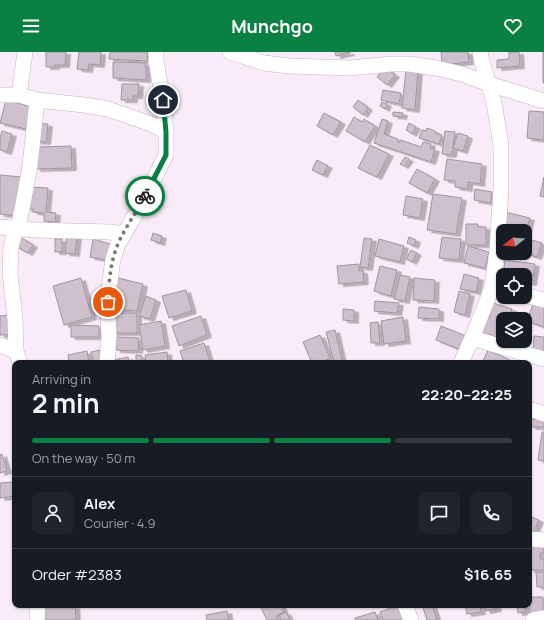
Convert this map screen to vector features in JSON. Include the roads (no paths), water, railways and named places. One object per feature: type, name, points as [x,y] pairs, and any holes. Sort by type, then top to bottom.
[{"type":"street","points":[[19,95],[25,52]]},
{"type":"street","points":[[107,360],[109,337],[108,316],[113,259],[123,234],[140,207],[166,155],[166,132],[163,100],[156,52]]},
{"type":"street","points":[[230,52],[264,63],[289,66],[350,68],[391,64],[409,64],[436,68],[462,74],[544,101]]},
{"type":"street","points":[[462,74],[481,57],[494,102],[501,146],[501,188],[497,250],[497,268]]},
{"type":"street","points":[[0,95],[19,95],[38,100],[108,108],[151,124],[166,132]]},
{"type":"street","points":[[18,357],[10,273],[11,246],[18,228],[30,166],[38,100]]},
{"type":"street","points":[[0,227],[35,230],[110,232],[123,234]]},
{"type":"street","points":[[462,360],[496,293]]},
{"type":"street","points":[[532,297],[544,300]]},
{"type":"street","points":[[472,338],[544,358]]},
{"type":"street","points":[[0,345],[3,345],[18,357]]},
{"type":"street","points":[[532,410],[544,414]]},
{"type":"street","points":[[532,539],[544,540]]},
{"type":"street","points":[[37,620],[38,608]]},
{"type":"street","points":[[406,608],[411,620]]},
{"type":"street","points":[[533,620],[544,618]]}]
